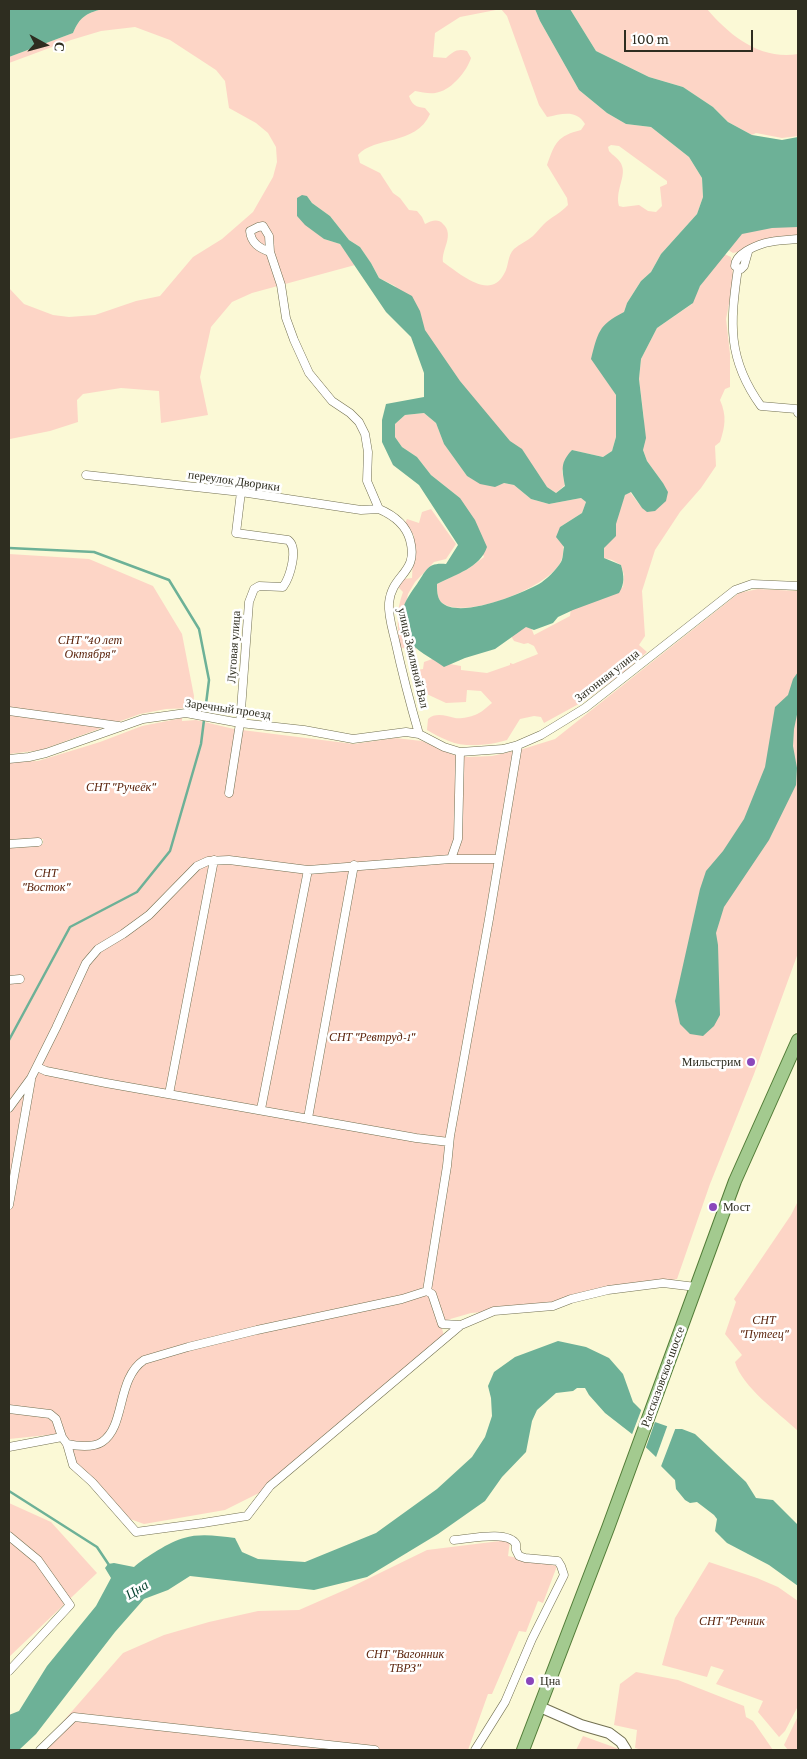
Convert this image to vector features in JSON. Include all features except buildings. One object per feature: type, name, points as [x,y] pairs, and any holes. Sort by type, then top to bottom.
[{"type":"main road","name":"Рассказовское шоссе","points":[[525,1750],[736,1181],[798,1040]]},
{"type":"street","points":[[798,239],[766,242],[738,257],[735,261],[735,266],[738,268],[733,301],[732,337],[739,366],[749,389],[761,406],[796,409],[798,412]]},
{"type":"street","points":[[270,252],[281,285],[286,318],[309,373],[332,401],[350,413],[359,422],[365,434],[368,452],[367,481],[378,509]]},
{"type":"street","name":"переулок Дворики","points":[[86,475],[241,492],[361,510],[378,509]]},
{"type":"street","name":"Луговая улица","points":[[229,793],[240,723],[249,602],[254,589],[259,586],[282,586],[289,579],[293,546],[288,540],[280,538],[236,533],[241,492]]},
{"type":"street","name":"улица Земляной Вал","points":[[378,509],[387,512],[402,524],[410,540],[411,565],[396,582],[389,601],[389,612],[419,734]]},
{"type":"street","name":"Затонная улица","points":[[419,734],[444,747],[460,752],[493,751],[518,745],[562,723],[591,703],[734,590],[752,584],[798,586]]},
{"type":"street","points":[[9,711],[121,726]]},
{"type":"street","name":"Заречный проезд","points":[[9,759],[38,755],[143,719],[186,713],[240,723],[304,730],[353,739],[406,732],[419,734]]},
{"type":"street","points":[[427,1291],[449,1142],[490,919],[498,859],[518,745]]},
{"type":"street","points":[[451,859],[458,839],[460,752]]},
{"type":"street","points":[[9,844],[38,842]]},
{"type":"street","points":[[9,1108],[37,1067],[86,963],[98,949],[124,934],[149,915],[197,866],[208,861],[228,860],[308,870],[451,859],[498,859]]},
{"type":"street","points":[[169,1094],[214,860]]},
{"type":"street","points":[[308,1118],[354,865]]},
{"type":"street","points":[[261,1109],[308,870]]},
{"type":"street","points":[[9,980],[20,979]]},
{"type":"street","points":[[37,1067],[74,1077],[416,1138],[449,1142]]},
{"type":"street","points":[[9,1205],[31,1078]]},
{"type":"street","points":[[9,1409],[50,1414],[56,1419],[74,1465],[92,1482],[136,1532],[246,1516],[270,1486],[460,1325],[494,1311],[553,1306],[571,1299],[608,1290],[656,1283],[696,1287]]},
{"type":"street","points":[[67,1444],[78,1446],[98,1444],[106,1439],[116,1421],[130,1375],[136,1365],[144,1360],[224,1338],[402,1299],[427,1291],[432,1294],[442,1324],[460,1325]]},
{"type":"street","points":[[9,1447],[62,1437]]},
{"type":"street","points":[[9,1536],[38,1560],[70,1604],[9,1671]]},
{"type":"street","points":[[454,1540],[494,1536],[508,1537],[516,1544],[519,1556],[558,1561],[562,1566],[564,1576],[532,1639],[505,1702],[475,1750]]},
{"type":"street","points":[[538,1713],[609,1733],[621,1742],[626,1750]]},
{"type":"street","points":[[40,1750],[74,1717],[375,1750]]},
{"type":"green space","points":[[102,9],[501,9],[535,9],[579,90],[607,113],[626,124],[651,127],[689,157],[702,178],[703,197],[697,214],[661,254],[651,272],[641,281],[627,303],[624,312],[605,378],[616,395],[616,437],[612,451],[603,457],[572,450],[562,471],[565,485],[556,493],[547,487],[513,476],[395,286],[379,278],[360,247],[349,240],[330,216],[312,203],[307,196],[297,199],[297,216],[324,239],[340,244],[355,265],[252,293],[232,302],[211,327],[200,377],[208,415],[161,423],[159,391],[121,388],[83,394],[77,400],[78,422],[50,431],[10,439],[9,442],[9,288],[24,304],[53,315],[69,317],[95,315],[136,301],[160,296],[193,257],[222,239],[253,212],[273,177],[277,162],[276,147],[268,133],[256,123],[229,108],[225,81],[216,70],[170,40],[135,27],[101,31],[9,63],[9,57],[73,33],[78,23],[87,15]],"holes":[[[501,9],[507,16],[539,105],[547,117],[573,114],[585,124],[581,130],[567,135],[558,142],[552,151],[547,165],[567,198],[568,205],[533,236],[514,249],[510,255],[506,271],[498,282],[491,285],[483,285],[466,278],[443,262],[448,238],[448,233],[443,224],[437,221],[425,224],[417,211],[409,210],[400,198],[393,193],[380,173],[360,163],[358,155],[374,145],[405,136],[424,124],[430,114],[425,108],[415,105],[409,96],[415,91],[436,93],[444,90],[454,83],[466,68],[471,58],[467,51],[458,50],[446,58],[433,57],[435,33],[460,17]],[[611,145],[619,146],[667,181],[667,184],[660,187],[662,206],[656,212],[648,211],[639,205],[619,206],[618,195],[623,170],[620,161],[609,151],[608,147]]]},
{"type":"green space","points":[[570,9],[707,9],[736,37],[759,50],[784,55],[798,54],[798,136],[782,138],[756,133],[752,135],[728,122],[713,107],[683,87],[649,77],[596,51]]},
{"type":"green space","points":[[798,224],[798,236],[733,253],[722,246],[725,234]]},
{"type":"green space","points":[[722,253],[731,257],[733,275],[726,319],[730,354],[730,387],[725,389],[720,400],[724,411],[724,426],[720,442],[715,446],[716,466],[701,488],[680,512],[655,550],[642,591],[645,636],[639,645],[647,652],[586,700],[544,723],[541,717],[534,716],[520,719],[507,740],[470,745],[446,740],[427,730],[428,719],[431,717],[438,715],[457,718],[468,717],[479,713],[492,703],[481,691],[467,690],[466,702],[446,703],[416,689],[413,685],[411,671],[423,669],[424,662],[435,658],[444,663],[461,666],[461,670],[487,673],[510,665],[510,663],[513,664],[538,654],[534,646],[514,641],[508,631],[529,622],[534,635],[570,616],[571,607],[623,587],[624,575],[621,565],[604,558],[604,548],[625,495],[630,492],[642,508],[663,483],[647,461],[643,450],[644,419],[639,379],[641,359],[657,328],[692,304],[690,301]]},
{"type":"green space","points":[[424,413],[436,423],[444,444],[467,476],[480,483],[514,485],[531,499],[549,504],[581,498],[586,502],[582,513],[560,527],[563,544],[561,561],[554,571],[542,581],[506,598],[468,608],[452,607],[441,602],[438,596],[437,584],[468,569],[484,557],[460,498],[431,475],[417,457],[402,447],[395,437],[395,424],[405,415]]},
{"type":"green space","points":[[431,509],[456,544],[446,559],[434,562],[415,582],[408,594],[402,620],[408,638],[416,649],[411,651],[400,647],[398,626],[398,612],[403,592],[399,588],[399,582],[412,578],[414,536],[405,523],[407,519],[419,523],[422,512]]},
{"type":"green space","name":"СНТ \"40 лет Октября\"","points":[[9,554],[89,559],[153,586],[182,634],[194,696],[193,708],[166,709],[140,714],[41,750],[9,754]]},
{"type":"green space","name":"СНТ \"Ревтруд-1\"","points":[[758,589],[798,591],[798,953],[754,1074],[710,1184],[677,1279],[596,1294],[553,1306],[471,1313],[440,1322],[445,1339],[265,1490],[225,1510],[144,1524],[130,1519],[115,1510],[98,1487],[75,1473],[57,1434],[9,1439],[9,982],[22,981],[24,976],[9,977],[9,847],[43,844],[43,839],[9,842],[9,762],[38,761],[100,742],[142,726],[182,718],[182,721],[196,720],[234,729],[354,744],[395,738],[422,741],[454,755],[469,757],[492,756],[523,749],[555,739],[739,593]]},
{"type":"green space","name":"СНТ \"Путеец\"","points":[[798,1201],[798,1431],[745,1381],[735,1362],[742,1355],[725,1334],[736,1302],[734,1299],[791,1215]]},
{"type":"green space","points":[[9,1503],[51,1522],[97,1573],[9,1657]]},
{"type":"green space","name":"СНТ \"Вагонник ТВРЗ\"","points":[[510,1541],[508,1556],[557,1566],[543,1603],[538,1601],[526,1632],[519,1631],[492,1694],[488,1694],[468,1750],[38,1750],[123,1653],[164,1635],[209,1622],[258,1611],[299,1610],[427,1550]]},
{"type":"green space","name":"СНТ \"Речник","points":[[709,1562],[778,1587],[798,1601],[798,1706],[785,1731],[779,1737],[758,1712],[763,1701],[716,1684],[724,1670],[711,1666],[707,1677],[662,1665],[675,1618]]},
{"type":"green space","points":[[636,1672],[678,1680],[744,1706],[746,1717],[753,1721],[773,1750],[642,1750],[635,1748],[637,1730],[614,1725],[620,1684]]},
{"type":"green space","points":[[798,1716],[798,1750],[788,1750],[784,1745]]},
{"type":"green space","points":[[583,1736],[619,1749],[619,1750],[576,1750]]},
{"type":"water","points":[[9,9],[102,9],[84,17],[78,23],[73,33],[9,57]]},
{"type":"water","points":[[535,9],[570,9],[596,51],[649,77],[683,87],[713,107],[728,122],[752,135],[782,140],[798,137],[798,227],[772,228],[742,234],[700,286],[693,303],[657,328],[641,359],[639,379],[646,438],[643,450],[647,461],[668,492],[666,501],[655,511],[647,512],[631,492],[625,495],[616,524],[616,536],[604,548],[604,558],[621,565],[623,579],[619,593],[573,610],[558,617],[553,623],[534,630],[526,627],[495,649],[444,667],[410,643],[403,630],[401,616],[408,597],[425,571],[435,564],[446,564],[458,545],[419,485],[393,465],[382,442],[382,420],[386,404],[424,397],[424,373],[411,337],[386,312],[340,244],[324,239],[305,225],[297,216],[297,198],[302,195],[307,196],[312,203],[330,216],[349,240],[360,247],[379,278],[412,296],[420,311],[425,330],[460,381],[510,441],[522,449],[547,487],[556,493],[565,486],[563,466],[565,459],[572,450],[603,457],[612,451],[616,437],[616,395],[591,359],[600,331],[609,321],[624,312],[627,303],[641,281],[651,272],[661,254],[697,214],[703,197],[702,178],[689,157],[651,127],[626,124],[607,113],[579,90]],"holes":[[[424,413],[436,423],[444,444],[467,476],[480,484],[495,487],[504,483],[514,485],[531,499],[549,504],[581,498],[586,502],[582,513],[560,527],[556,537],[564,547],[562,561],[542,582],[504,599],[475,607],[450,607],[441,602],[437,584],[473,565],[484,554],[487,547],[475,520],[460,498],[431,475],[417,457],[402,447],[395,437],[395,424],[405,415]]]},
{"type":"water","points":[[798,672],[798,710],[793,746],[797,768],[796,785],[769,840],[724,907],[716,933],[720,1015],[714,1026],[703,1036],[690,1034],[680,1024],[675,1001],[700,889],[706,871],[723,851],[744,819],[765,767],[775,707],[788,695],[793,679]]},
{"type":"water","name":"Цна","points":[[558,1341],[586,1347],[609,1358],[623,1374],[633,1402],[641,1410],[655,1422],[695,1434],[746,1482],[756,1498],[773,1500],[798,1525],[798,1586],[769,1565],[727,1543],[715,1531],[717,1519],[714,1515],[697,1502],[690,1503],[685,1500],[676,1489],[675,1480],[661,1466],[656,1457],[632,1434],[605,1413],[585,1388],[577,1388],[573,1391],[556,1393],[537,1410],[532,1421],[526,1452],[502,1477],[485,1501],[438,1534],[367,1577],[314,1590],[190,1576],[168,1590],[144,1599],[115,1632],[36,1734],[19,1750],[9,1750],[9,1715],[19,1711],[47,1666],[96,1606],[111,1578],[105,1568],[108,1564],[114,1563],[134,1567],[172,1543],[190,1536],[203,1535],[235,1538],[242,1552],[258,1559],[305,1562],[376,1533],[437,1489],[472,1457],[485,1437],[492,1416],[488,1386],[494,1372],[515,1357]]},
{"type":"pier","points":[[642,1408],[656,1419],[645,1450],[631,1437]]},
{"type":"pier","points":[[668,1424],[676,1427],[660,1469],[655,1460]]},
{"type":"waterway","points":[[9,548],[94,552],[169,580],[199,629],[209,680],[201,744],[170,851],[137,892],[70,927],[9,1040]]},
{"type":"waterway","points":[[9,1491],[97,1547],[109,1565]]},
{"type":"place","name":"Мильстрим","points":[[751,1062]]},
{"type":"place","name":"Мост","points":[[713,1207]]},
{"type":"place","name":"Цна","points":[[530,1681]]},
{"type":"park label","name":"СНТ \"Ручеёк\"","points":[[121,787]]},
{"type":"park label","name":"СНТ \"Восток\"","points":[[46,880]]}]
